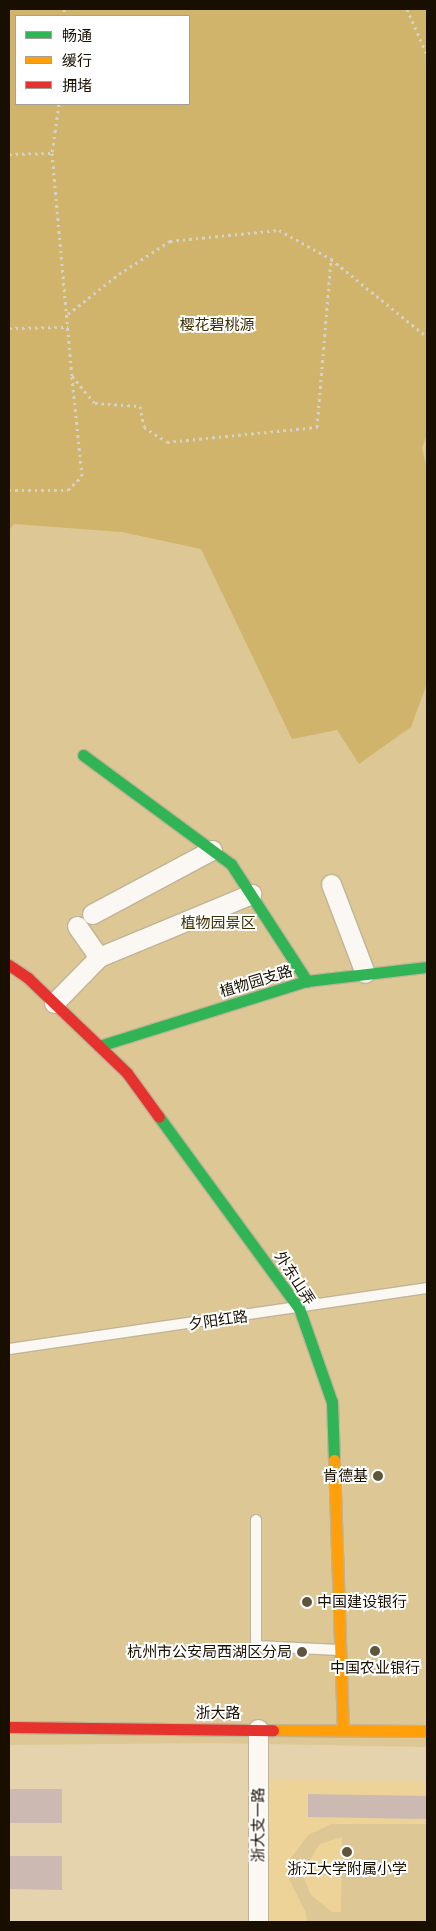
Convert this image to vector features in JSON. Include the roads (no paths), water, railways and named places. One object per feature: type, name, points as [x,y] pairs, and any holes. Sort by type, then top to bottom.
[{"type":"street","points":[[83,755],[231,864],[307,981]]},
{"type":"street","points":[[92,914],[212,850]]},
{"type":"street","points":[[331,884],[365,973]]},
{"type":"street","points":[[54,1002],[99,957],[251,894]]},
{"type":"street","points":[[76,926],[99,957]]},
{"type":"street","name":"外东山弄","points":[[9,965],[28,978],[127,1072],[299,1308],[332,1402],[343,1730]]},
{"type":"street","name":"植物园支路","points":[[99,1046],[307,981],[427,967]]},
{"type":"street","points":[[15,984],[28,978]]},
{"type":"street","name":"浙大路","points":[[9,1727],[427,1730]]},
{"type":"street","name":"浙大支一路","points":[[258,1729],[258,1922]]},
{"type":"lane","name":"夕阳红路","points":[[9,1349],[427,1288]]},
{"type":"lane","points":[[256,1520],[256,1646],[340,1650]]},
{"type":"place","name":"肯德基","points":[[378,1476]]},
{"type":"place","name":"中国建设银行","points":[[307,1602]]},
{"type":"place","name":"中国农业银行","points":[[375,1651]]},
{"type":"place","name":"杭州市公安局西湖区分局","points":[[302,1652]]},
{"type":"place","name":"浙江大学附属小学","points":[[347,1852]]},
{"type":"park label","name":"樱花碧桃源","points":[[217,325]]},
{"type":"park label","name":"植物园景区","points":[[218,923]]}]
